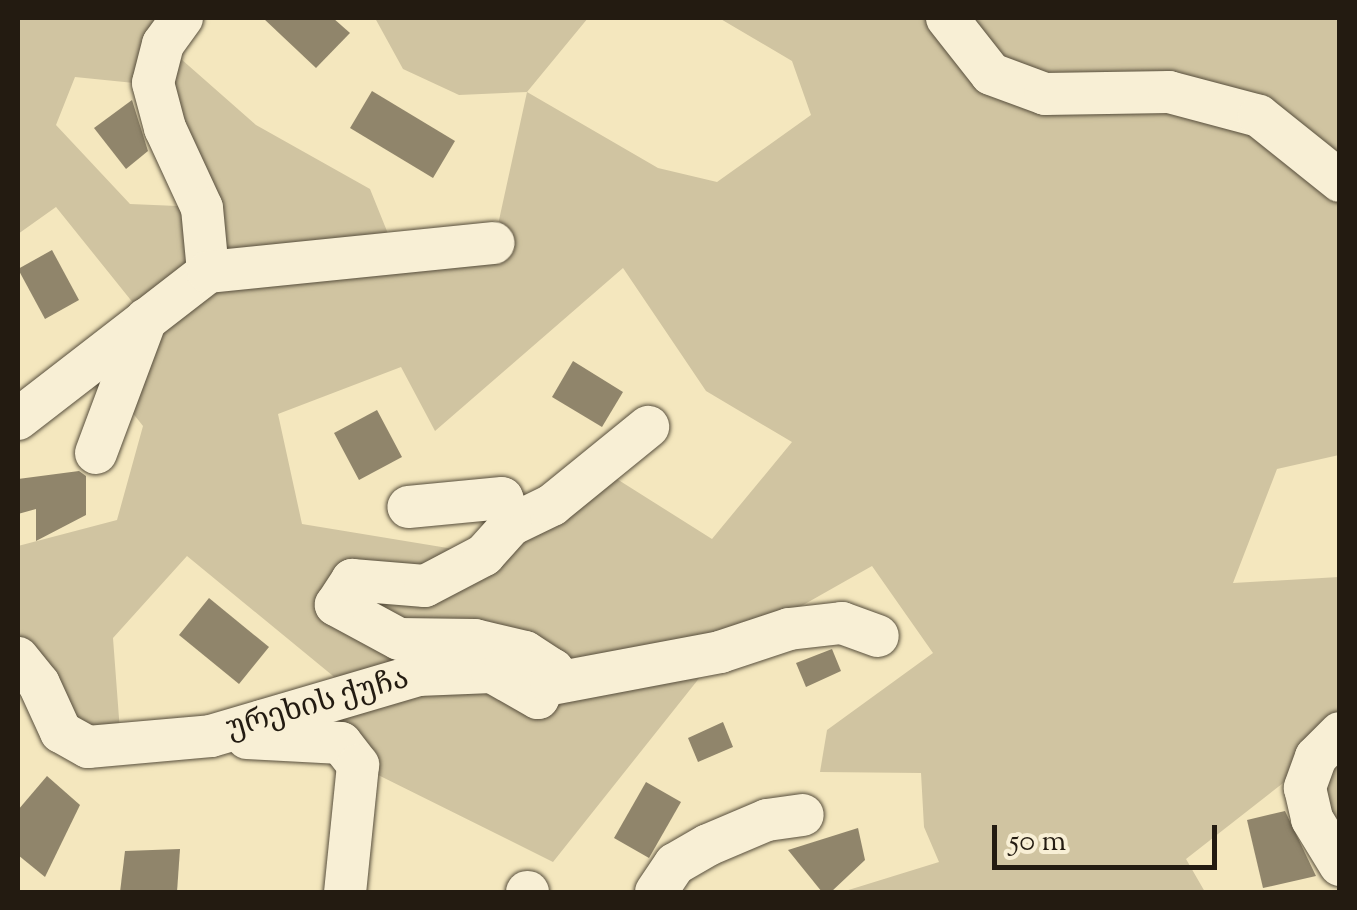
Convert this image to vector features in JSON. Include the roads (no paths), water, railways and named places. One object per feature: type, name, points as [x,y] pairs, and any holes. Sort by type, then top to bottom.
[{"type":"street","points":[[182,18],[163,44],[154,83],[165,128],[202,208],[208,272]]},
{"type":"street","points":[[947,18],[991,74],[1045,94],[1169,92],[1260,116],[1340,181]]},
{"type":"street","points":[[18,419],[208,272],[494,244]]},
{"type":"street","points":[[96,453],[146,319]]},
{"type":"street","points":[[408,508],[502,498],[511,525],[552,505],[648,427]]},
{"type":"street","name":"ურეხის ქუჩა","points":[[211,736],[418,675],[492,672],[538,698],[551,684],[554,670],[526,652],[475,640],[400,639],[336,605],[352,580],[425,586],[484,554],[511,525]]},
{"type":"street","points":[[551,684],[720,652],[789,629],[842,623],[878,636]]},
{"type":"street","name":"ურეხის ქუჩა","points":[[18,658],[40,684],[60,732],[88,748],[211,736],[340,743],[358,764],[346,892]]},
{"type":"street","points":[[1340,733],[1316,756],[1305,788],[1312,819],[1340,866]]},
{"type":"street","points":[[656,892],[675,864],[708,846],[768,820],[803,815]]}]
